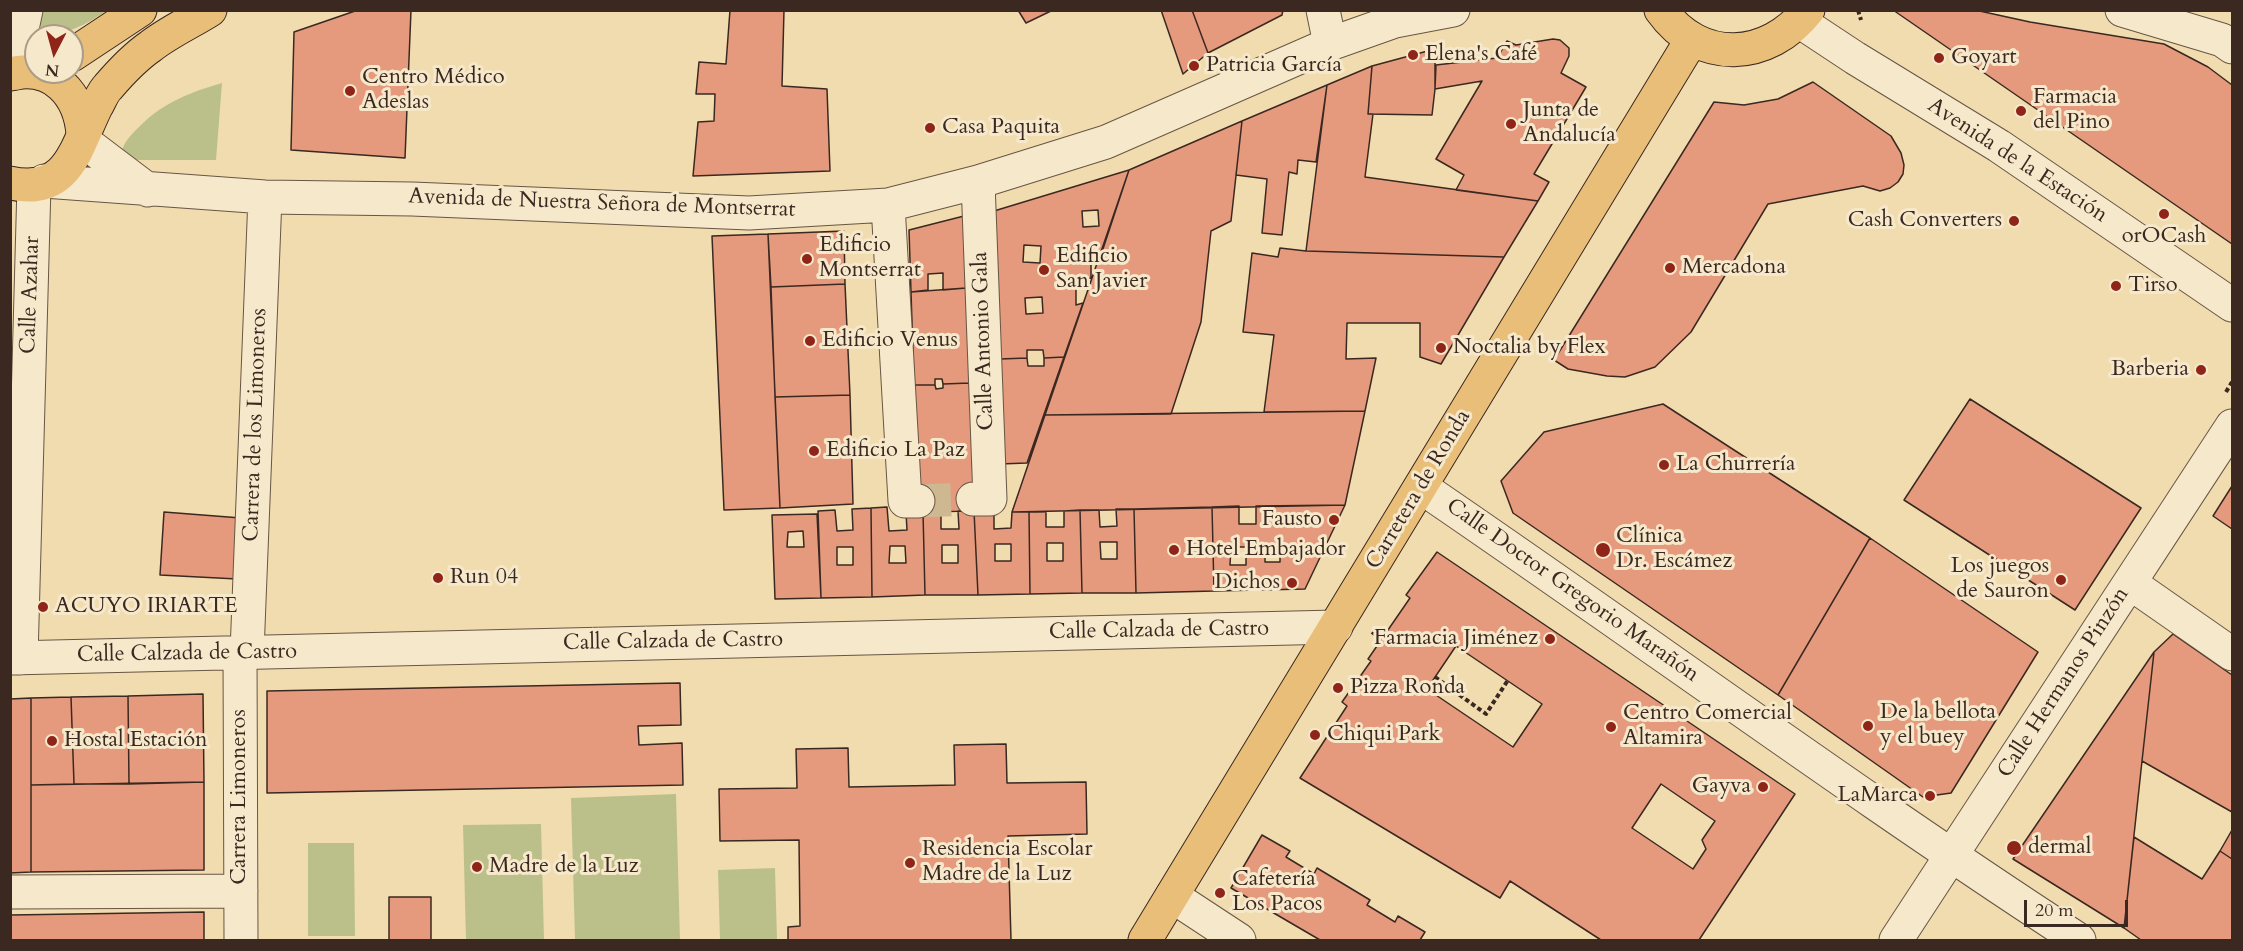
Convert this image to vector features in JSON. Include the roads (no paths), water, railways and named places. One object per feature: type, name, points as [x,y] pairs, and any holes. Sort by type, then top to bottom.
[{"type":"main road","points":[[84,47],[140,10]]},
{"type":"main road","points":[[29,183],[51,180],[65,170],[75,157],[105,89],[135,60],[150,46],[210,10]]},
{"type":"main road","points":[[1660,10],[1675,27],[1692,39],[1724,50],[1757,48],[1773,42],[1787,33],[1804,16]]},
{"type":"main road","name":"Carretera de Ronda","points":[[1145,940],[1692,39]]},
{"type":"main road","points":[[61,84],[76,101],[82,117],[82,137]]},
{"type":"street","points":[[24,72],[14,67],[26,10]]},
{"type":"street","points":[[1323,10],[1330,44]]},
{"type":"street","name":"Avenida de Nuestra Señora de Montserrat","points":[[29,183],[265,197],[412,199],[749,213],[888,205],[978,182],[1107,142],[1330,44],[1395,21],[1453,10]]},
{"type":"street","points":[[2122,10],[2222,40],[2232,47]]},
{"type":"street","name":"Avenida de la Estación","points":[[1804,16],[1855,58],[1999,146],[2232,305]]},
{"type":"street","points":[[82,137],[148,190]]},
{"type":"street","name":"Calle Antonio Gala","points":[[978,182],[982,499]]},
{"type":"street","name":"Calle Azahar","points":[[16,658],[29,183]]},
{"type":"street","name":"Carrera de los Limoneros","points":[[243,653],[265,197]]},
{"type":"street","points":[[888,205],[912,501]]},
{"type":"street","name":"Calle Hermanos Pinzón","points":[[1896,940],[2232,426]]},
{"type":"street","name":"Calle Doctor Gregorio Marañón","points":[[1421,487],[1587,600],[1950,856],[2079,940]]},
{"type":"street","points":[[2130,583],[2232,654]]},
{"type":"street","name":"Calle Calzada de Castro","points":[[16,658],[1335,627]]},
{"type":"street","name":"Carrera Limoneros","points":[[241,940],[243,653]]},
{"type":"street","points":[[10,892],[241,891]]},
{"type":"street","points":[[1172,896],[1239,940]]},
{"type":"tunnel","points":[[918,501],[973,499]]},
{"type":"place","name":"Elena's Café","points":[[1413,55]]},
{"type":"place","name":"Goyart","points":[[1939,58]]},
{"type":"place","name":"Patricia García","points":[[1194,66]]},
{"type":"place","name":"Centro Médico Adeslas","points":[[350,91]]},
{"type":"place","name":"Farmacia del Pino","points":[[2021,111]]},
{"type":"place","name":"Junta de Andalucía","points":[[1511,124]]},
{"type":"place","name":"Casa Paquita","points":[[930,128]]},
{"type":"place","name":"orOCash","points":[[2164,214]]},
{"type":"place","name":"Cash Converters","points":[[2014,221]]},
{"type":"place","name":"Edificio Montserrat","points":[[807,259]]},
{"type":"place","name":"Mercadona","points":[[1670,268]]},
{"type":"place","name":"Edificio San Javier","points":[[1044,270]]},
{"type":"place","name":"Tirso","points":[[2116,286]]},
{"type":"place","name":"Edificio Venus","points":[[810,341]]},
{"type":"place","name":"Noctalia by Flex","points":[[1441,348]]},
{"type":"place","name":"Barberia","points":[[2201,370]]},
{"type":"place","name":"Edificio La Paz","points":[[814,451]]},
{"type":"place","name":"La Churrería","points":[[1664,465]]},
{"type":"place","name":"Fausto","points":[[1334,520]]},
{"type":"place","name":"Hotel Embajador","points":[[1174,550]]},
{"type":"place","name":"Clínica Dr. Escámez","points":[[1603,550]]},
{"type":"place","name":"Run 04","points":[[438,578]]},
{"type":"place","name":"Los juegos de Sauron","points":[[2061,580]]},
{"type":"place","name":"Dichos","points":[[1292,583]]},
{"type":"place","name":"ACUYO IRIARTE","points":[[43,607]]},
{"type":"place","name":"Farmacia Jiménez","points":[[1550,639]]},
{"type":"place","name":"Pizza Ronda","points":[[1338,688]]},
{"type":"place","name":"De la bellota y el buey","points":[[1868,726]]},
{"type":"place","name":"Centro Comercial Altamira","points":[[1611,727]]},
{"type":"place","name":"Chiqui Park","points":[[1315,735]]},
{"type":"place","name":"Hostal Estación","points":[[52,741]]},
{"type":"place","name":"Gayva","points":[[1763,787]]},
{"type":"place","name":"LaMarca","points":[[1930,796]]},
{"type":"place","name":"dermal","points":[[2014,848]]},
{"type":"place","name":"Residencia Escolar Madre de la Luz","points":[[910,863]]},
{"type":"place","name":"Madre de la Luz","points":[[477,867]]},
{"type":"place","name":"Cafetería Los Pacos","points":[[1220,893]]}]
